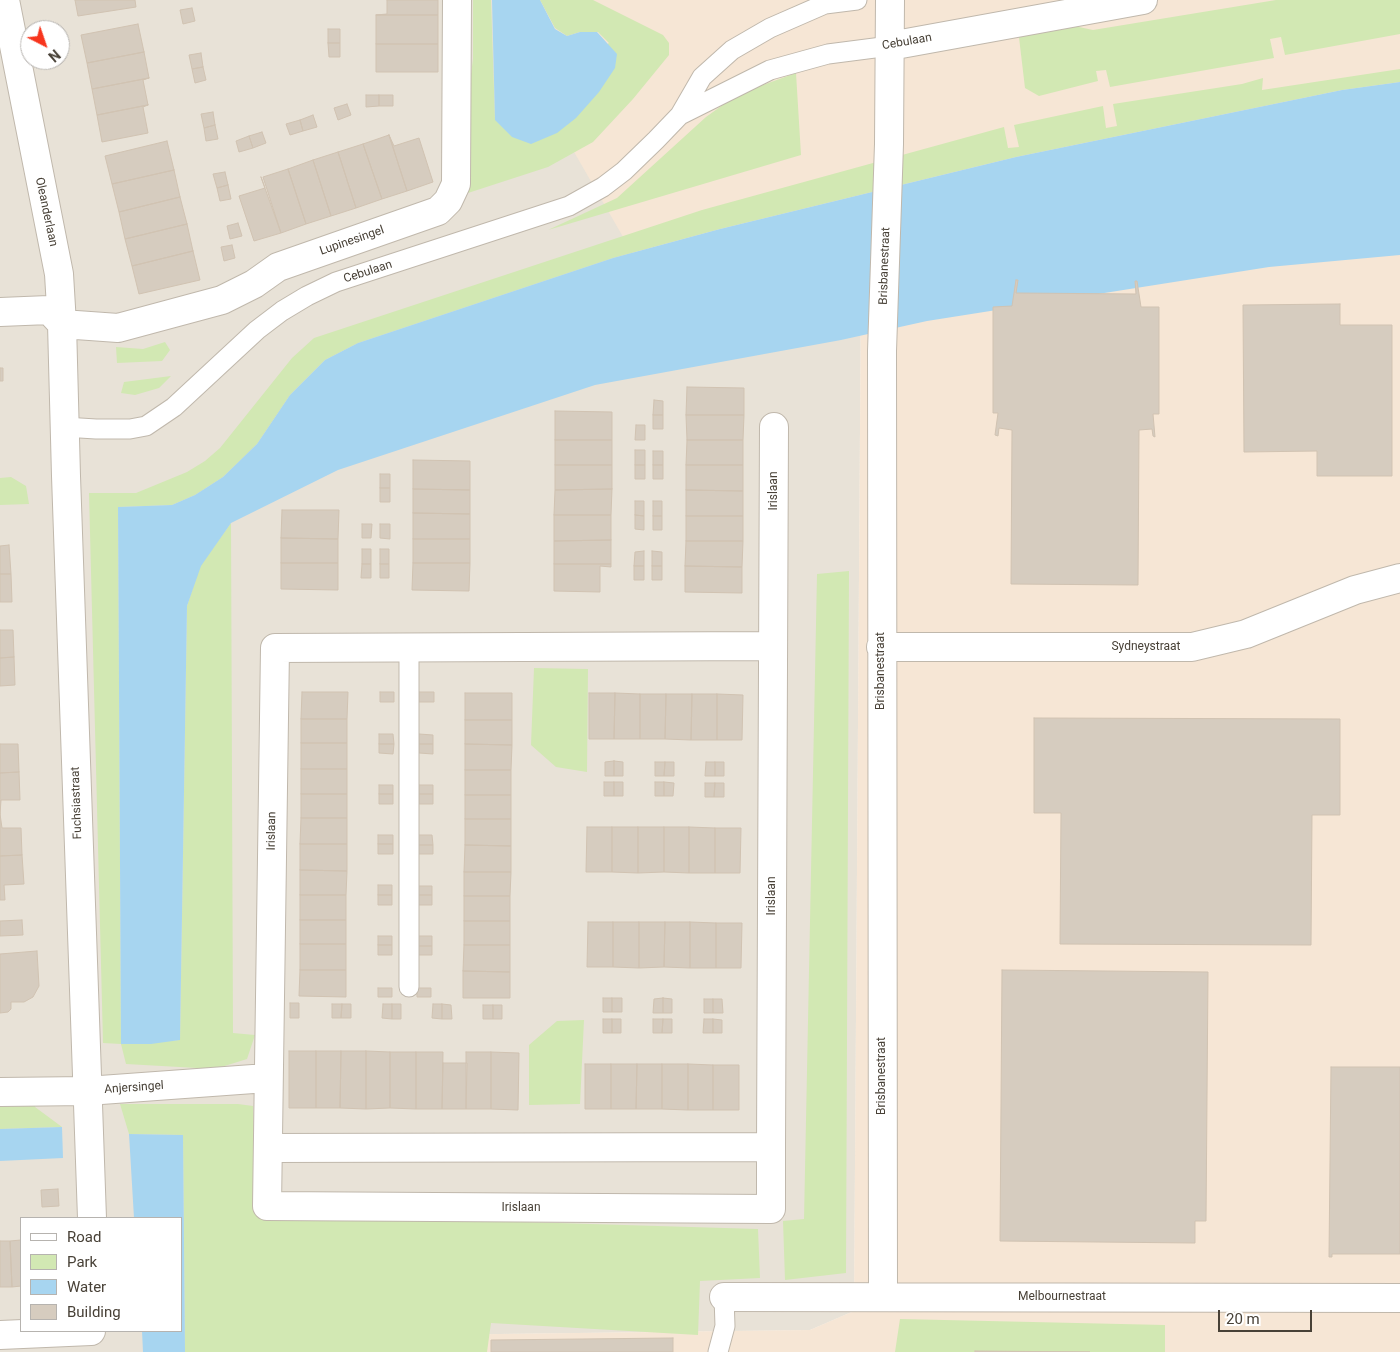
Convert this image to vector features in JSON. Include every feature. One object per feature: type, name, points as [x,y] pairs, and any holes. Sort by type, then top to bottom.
[{"type":"street","name":"Oleanderlaan","points":[[5,0],[59,274],[64,427]]},
{"type":"street","name":"Lupinesingel","points":[[62,324],[118,328],[222,300],[254,284],[278,267],[438,211],[448,201],[456,184],[457,0]]},
{"type":"street","name":"Brisbanestraat","points":[[883,1296],[882,351],[888,163],[890,0]]},
{"type":"street","name":"Cebulaan","points":[[890,46],[1143,0]]},
{"type":"street","points":[[0,312],[49,310],[62,324]]},
{"type":"street","name":"Fuchsiastraat","points":[[64,427],[92,1217]]},
{"type":"street","name":"Irislaan","points":[[773,646],[275,648],[267,1078],[267,1206],[771,1209],[774,427]]},
{"type":"street","name":"Sydneystraat","points":[[881,647],[1192,647],[1246,634],[1356,590],[1400,578]]},
{"type":"street","name":"Anjersingel","points":[[0,1092],[87,1091],[267,1078]]},
{"type":"street","points":[[268,1148],[772,1147]]},
{"type":"street","name":"Melbournestraat","points":[[724,1297],[1400,1298]]},
{"type":"street","points":[[0,1335],[70,1332]]},
{"type":"street","points":[[93,1332],[96,1352]]},
{"type":"lane","name":"Cebulaan","points":[[64,427],[130,429],[146,426],[174,407],[257,330],[306,296],[336,282],[569,206],[603,187],[624,171],[680,115],[702,77],[732,50],[770,28],[825,4],[857,0]]},
{"type":"lane","name":"Cebulaan","points":[[680,115],[777,68],[828,54],[890,46]]},
{"type":"lane","points":[[409,647],[409,987]]},
{"type":"lane","points":[[718,1352],[725,1326],[724,1297]]},
{"type":"shaded area","points":[[0,0],[529,0],[861,283],[854,1311],[810,1330],[268,1337],[267,1352],[0,1352]]},
{"type":"shaded area","points":[[529,0],[1400,0],[1400,1352],[267,1352],[267,1337],[810,1330],[854,1311],[861,284],[660,301],[536,86]]},
{"type":"green space","points":[[473,0],[491,0],[495,120],[609,43],[598,32],[580,32],[567,36],[555,28],[540,0],[593,0],[663,35],[669,43],[669,55],[633,99],[593,142],[548,167],[468,193],[467,106],[473,59]]},
{"type":"green space","points":[[1276,0],[1400,0],[1400,34],[1285,55],[1281,37],[1270,39],[1274,58],[1110,87],[1106,70],[1096,71],[1098,81],[1039,96],[1025,88],[1018,29],[1065,24],[1093,30]]},
{"type":"green space","points":[[1400,69],[1400,82],[1342,90],[1016,157],[720,229],[613,258],[358,343],[325,360],[290,395],[257,444],[223,477],[195,495],[172,505],[118,507],[121,1044],[103,1043],[89,493],[136,493],[187,472],[205,461],[220,448],[292,358],[314,338],[702,210],[1004,127],[1008,148],[1019,147],[1014,125],[1103,106],[1106,128],[1117,126],[1113,104],[1242,84],[1263,78],[1262,90]]},
{"type":"green space","points":[[796,73],[801,155],[548,230],[617,198],[706,117],[738,94]]},
{"type":"green space","points":[[165,342],[170,350],[162,361],[117,363],[116,347],[143,349]]},
{"type":"green space","points":[[171,376],[159,388],[135,395],[121,393],[124,382]]},
{"type":"green space","points":[[11,477],[26,486],[29,504],[0,505],[0,478]]},
{"type":"green space","points":[[231,523],[233,1033],[255,1035],[247,1059],[215,1069],[126,1064],[121,1044],[180,1040],[187,606],[200,566]]},
{"type":"green space","points":[[849,571],[846,1273],[785,1280],[783,1221],[804,1219],[817,574]]},
{"type":"green space","points":[[534,668],[588,669],[587,772],[556,767],[531,745]]},
{"type":"green space","points":[[584,1020],[580,1104],[529,1105],[529,1045],[557,1021]]},
{"type":"green space","points":[[34,1098],[35,1107],[62,1127],[0,1129],[0,1099]]},
{"type":"green space","points":[[120,1104],[238,1104],[253,1106],[256,1214],[758,1229],[760,1278],[700,1281],[698,1335],[491,1323],[487,1352],[185,1352],[183,1135],[129,1134]]},
{"type":"green space","points":[[900,1319],[1165,1325],[1165,1352],[895,1352]]},
{"type":"water","points":[[492,0],[540,0],[555,29],[567,36],[580,32],[597,32],[617,54],[615,68],[599,92],[576,118],[557,133],[531,144],[512,137],[495,120]]},
{"type":"water","points":[[1400,82],[1400,255],[1269,267],[927,321],[841,340],[595,385],[338,470],[231,523],[201,566],[187,606],[180,1040],[151,1044],[121,1044],[118,507],[172,505],[195,495],[223,477],[257,444],[290,395],[325,360],[358,343],[613,258],[720,229],[1016,157],[1342,90]]},
{"type":"water","points":[[62,1127],[63,1158],[0,1161],[0,1129]]},
{"type":"water","points":[[129,1134],[183,1135],[185,1352],[143,1352],[142,1332],[182,1332],[182,1217],[134,1217]]},
{"type":"building","points":[[75,0],[135,0],[136,7],[78,16]]},
{"type":"building","points":[[387,0],[438,0],[438,15],[376,15],[387,14]]},
{"type":"building","points":[[192,8],[195,21],[183,24],[180,10]]},
{"type":"building","points":[[376,15],[438,15],[438,44],[376,44]]},
{"type":"building","points":[[138,24],[144,52],[87,63],[81,35]]},
{"type":"building","points":[[328,29],[340,29],[340,43],[328,43]]},
{"type":"building","points":[[328,43],[340,43],[340,57],[329,57]]},
{"type":"building","points":[[376,44],[438,44],[438,72],[376,72]]},
{"type":"building","points":[[144,52],[149,78],[92,89],[87,63]]},
{"type":"building","points":[[201,53],[203,67],[192,69],[189,55]]},
{"type":"building","points":[[203,67],[206,80],[195,83],[192,69]]},
{"type":"building","points":[[149,78],[143,80],[148,105],[97,115],[92,89]]},
{"type":"building","points":[[366,95],[379,95],[379,106],[366,107]]},
{"type":"building","points":[[379,95],[393,95],[393,106],[379,106]]},
{"type":"building","points":[[347,104],[351,115],[338,120],[334,108]]},
{"type":"building","points":[[148,105],[143,107],[148,133],[102,142],[97,115]]},
{"type":"building","points":[[213,112],[215,125],[204,128],[201,114]]},
{"type":"building","points":[[313,115],[317,127],[303,131],[300,120]]},
{"type":"building","points":[[300,120],[303,131],[290,135],[286,124]]},
{"type":"building","points":[[215,125],[218,139],[206,141],[204,128]]},
{"type":"building","points":[[262,132],[266,143],[253,148],[249,136]]},
{"type":"building","points":[[389,135],[407,191],[382,199],[363,144]]},
{"type":"building","points":[[389,135],[394,146],[419,138],[433,182],[407,191]]},
{"type":"building","points":[[249,136],[253,148],[239,152],[236,141]]},
{"type":"building","points":[[167,141],[174,170],[112,184],[105,156]]},
{"type":"building","points":[[363,144],[382,199],[356,208],[338,152]]},
{"type":"building","points":[[338,152],[356,208],[331,216],[313,160]]},
{"type":"building","points":[[313,160],[331,216],[306,224],[288,169]]},
{"type":"building","points":[[288,169],[306,224],[281,233],[263,177]]},
{"type":"building","points":[[174,170],[180,197],[119,212],[112,184]]},
{"type":"building","points":[[225,172],[228,185],[217,188],[213,174]]},
{"type":"building","points":[[228,185],[231,199],[220,201],[217,188]]},
{"type":"building","points":[[265,188],[281,233],[254,241],[239,196]]},
{"type":"building","points":[[180,197],[187,224],[125,239],[119,212]]},
{"type":"building","points":[[238,223],[242,236],[230,239],[227,226]]},
{"type":"building","points":[[187,224],[193,251],[132,266],[125,239]]},
{"type":"building","points":[[232,245],[235,258],[224,261],[221,247]]},
{"type":"building","points":[[193,251],[200,280],[139,294],[132,266]]},
{"type":"building","points":[[1016,280],[1018,280],[1016,293],[1136,294],[1135,281],[1137,281],[1141,307],[1159,307],[1159,414],[1153,414],[1155,437],[1153,436],[1152,429],[1139,430],[1138,585],[1011,584],[1012,430],[999,428],[998,436],[995,435],[998,413],[993,413],[993,307],[1012,306]]},
{"type":"building","points":[[1340,304],[1340,325],[1392,325],[1392,476],[1317,476],[1317,451],[1244,452],[1243,305]]},
{"type":"building","points":[[0,368],[3,368],[3,381],[0,381]]},
{"type":"building","points":[[687,387],[744,388],[744,415],[686,415]]},
{"type":"building","points":[[654,400],[663,401],[663,415],[653,415]]},
{"type":"building","points":[[555,411],[612,412],[612,440],[555,440]]},
{"type":"building","points":[[653,415],[663,415],[663,429],[653,429]]},
{"type":"building","points":[[686,415],[744,415],[743,440],[687,440]]},
{"type":"building","points":[[636,425],[645,425],[645,440],[635,440]]},
{"type":"building","points":[[555,440],[612,440],[612,465],[555,465]]},
{"type":"building","points":[[687,440],[743,440],[743,465],[686,465]]},
{"type":"building","points":[[635,450],[645,450],[645,465],[635,465]]},
{"type":"building","points":[[653,451],[663,451],[663,465],[653,465]]},
{"type":"building","points":[[413,460],[470,461],[470,490],[413,489]]},
{"type":"building","points":[[555,465],[612,465],[612,489],[555,490]]},
{"type":"building","points":[[635,465],[645,465],[645,479],[635,479]]},
{"type":"building","points":[[653,465],[663,465],[663,479],[653,479]]},
{"type":"building","points":[[686,465],[743,465],[743,491],[686,490]]},
{"type":"building","points":[[380,474],[390,474],[390,488],[380,488]]},
{"type":"building","points":[[380,488],[390,488],[390,502],[380,502]]},
{"type":"building","points":[[413,489],[470,490],[470,514],[413,513]]},
{"type":"building","points":[[612,489],[611,515],[554,515],[555,490]]},
{"type":"building","points":[[686,490],[743,491],[743,516],[686,516]]},
{"type":"building","points":[[635,501],[644,501],[644,516],[635,515]]},
{"type":"building","points":[[653,501],[662,501],[662,516],[653,516]]},
{"type":"building","points":[[282,510],[339,510],[338,539],[281,538]]},
{"type":"building","points":[[413,513],[470,514],[470,539],[413,539]]},
{"type":"building","points":[[554,515],[611,515],[611,540],[554,541]]},
{"type":"building","points":[[635,515],[644,516],[644,530],[635,529]]},
{"type":"building","points":[[653,516],[662,516],[662,530],[653,530]]},
{"type":"building","points":[[686,516],[743,516],[743,541],[686,541]]},
{"type":"building","points":[[362,524],[372,524],[371,538],[362,538]]},
{"type":"building","points":[[380,524],[390,524],[390,539],[380,538]]},
{"type":"building","points":[[281,538],[338,539],[338,563],[281,563]]},
{"type":"building","points":[[413,539],[470,539],[470,563],[413,563]]},
{"type":"building","points":[[611,540],[611,564],[554,564],[554,541]]},
{"type":"building","points":[[686,541],[743,541],[742,567],[685,566]]},
{"type":"building","points":[[9,545],[11,574],[0,574],[0,546]]},
{"type":"building","points":[[362,549],[371,549],[371,564],[362,564]]},
{"type":"building","points":[[380,549],[389,549],[389,564],[380,564]]},
{"type":"building","points":[[644,551],[644,566],[634,566],[635,552]]},
{"type":"building","points":[[652,551],[662,552],[662,566],[652,566]]},
{"type":"building","points":[[281,563],[338,563],[338,590],[281,589]]},
{"type":"building","points":[[413,563],[470,563],[469,591],[412,590]]},
{"type":"building","points":[[362,564],[371,564],[371,578],[361,578]]},
{"type":"building","points":[[380,564],[389,564],[389,578],[380,578]]},
{"type":"building","points":[[554,564],[611,564],[611,567],[600,566],[600,592],[554,591]]},
{"type":"building","points":[[634,566],[644,566],[644,580],[634,580]]},
{"type":"building","points":[[652,566],[662,566],[662,580],[652,580]]},
{"type":"building","points":[[685,566],[742,567],[742,593],[685,592]]},
{"type":"building","points":[[0,574],[11,574],[12,602],[0,602]]},
{"type":"building","points":[[0,630],[13,630],[14,657],[0,658]]},
{"type":"building","points":[[14,657],[15,685],[0,686],[0,658]]},
{"type":"building","points":[[302,692],[348,692],[347,719],[301,719]]},
{"type":"building","points":[[380,692],[394,692],[394,702],[380,702]]},
{"type":"building","points":[[419,692],[434,692],[434,702],[419,702]]},
{"type":"building","points":[[465,693],[512,693],[512,720],[465,720]]},
{"type":"building","points":[[589,693],[615,693],[614,739],[589,739]]},
{"type":"building","points":[[615,693],[640,694],[640,739],[614,739]]},
{"type":"building","points":[[640,694],[666,694],[665,739],[640,739]]},
{"type":"building","points":[[666,694],[692,694],[691,740],[665,739]]},
{"type":"building","points":[[692,694],[717,694],[717,740],[691,740]]},
{"type":"building","points":[[717,694],[743,695],[742,740],[717,740]]},
{"type":"building","points":[[1034,718],[1340,719],[1340,815],[1312,815],[1311,945],[1060,944],[1061,813],[1034,813]]},
{"type":"building","points":[[301,719],[347,719],[347,743],[301,743]]},
{"type":"building","points":[[465,720],[512,720],[512,745],[465,744]]},
{"type":"building","points":[[379,734],[393,734],[394,744],[379,744]]},
{"type":"building","points":[[419,734],[433,735],[433,744],[419,744]]},
{"type":"building","points":[[301,743],[347,743],[347,769],[301,769]]},
{"type":"building","points":[[0,744],[18,744],[19,772],[0,773]]},
{"type":"building","points":[[379,744],[394,744],[393,754],[379,753]]},
{"type":"building","points":[[419,744],[433,744],[433,754],[419,753]]},
{"type":"building","points":[[465,744],[512,745],[511,770],[465,770]]},
{"type":"building","points":[[614,761],[614,776],[605,776],[605,762]]},
{"type":"building","points":[[614,761],[623,762],[623,776],[614,776]]},
{"type":"building","points":[[655,762],[665,762],[664,776],[655,776]]},
{"type":"building","points":[[665,762],[674,762],[674,776],[664,776]]},
{"type":"building","points":[[706,762],[715,762],[715,776],[705,776]]},
{"type":"building","points":[[715,762],[724,762],[724,776],[715,776]]},
{"type":"building","points":[[301,769],[347,769],[347,794],[301,794]]},
{"type":"building","points":[[465,770],[511,770],[511,795],[465,795]]},
{"type":"building","points":[[19,772],[20,800],[1,800],[0,814],[0,773]]},
{"type":"building","points":[[604,782],[614,782],[614,796],[604,796]]},
{"type":"building","points":[[614,782],[623,782],[623,796],[614,796]]},
{"type":"building","points":[[655,782],[664,782],[664,796],[655,796]]},
{"type":"building","points":[[664,782],[674,783],[673,796],[664,796]]},
{"type":"building","points":[[705,783],[715,783],[714,797],[705,797]]},
{"type":"building","points":[[715,783],[724,783],[724,797],[714,797]]},
{"type":"building","points":[[379,785],[393,785],[393,794],[379,794]]},
{"type":"building","points":[[419,785],[433,785],[433,794],[419,794]]},
{"type":"building","points":[[301,794],[347,794],[347,818],[301,818]]},
{"type":"building","points":[[379,794],[393,794],[393,804],[379,804]]},
{"type":"building","points":[[419,794],[433,794],[433,804],[419,804]]},
{"type":"building","points":[[465,795],[511,795],[511,819],[465,819]]},
{"type":"building","points":[[0,814],[2,828],[21,828],[22,855],[0,856]]},
{"type":"building","points":[[301,818],[347,818],[347,844],[300,844]]},
{"type":"building","points":[[465,819],[511,819],[511,846],[465,845]]},
{"type":"building","points":[[587,827],[612,827],[612,872],[586,872]]},
{"type":"building","points":[[612,827],[638,827],[638,873],[612,872]]},
{"type":"building","points":[[638,827],[664,827],[664,872],[638,873]]},
{"type":"building","points":[[664,827],[689,827],[689,873],[664,872]]},
{"type":"building","points":[[689,827],[715,828],[715,873],[689,873]]},
{"type":"building","points":[[715,828],[741,828],[740,873],[715,873]]},
{"type":"building","points":[[378,835],[393,835],[393,844],[378,844]]},
{"type":"building","points":[[418,835],[432,835],[433,845],[418,845]]},
{"type":"building","points":[[300,844],[347,844],[347,871],[300,870]]},
{"type":"building","points":[[378,844],[393,844],[393,854],[378,854]]},
{"type":"building","points":[[418,845],[433,845],[433,854],[418,854]]},
{"type":"building","points":[[465,845],[511,846],[511,872],[464,872]]},
{"type":"building","points":[[22,855],[24,884],[4,885],[5,900],[0,900],[0,856]]},
{"type":"building","points":[[300,870],[347,871],[346,895],[300,895]]},
{"type":"building","points":[[464,872],[511,872],[510,896],[464,896]]},
{"type":"building","points":[[378,885],[392,885],[392,895],[378,895]]},
{"type":"building","points":[[418,886],[432,886],[432,895],[418,895]]},
{"type":"building","points":[[300,895],[346,895],[346,920],[300,920]]},
{"type":"building","points":[[378,895],[392,895],[392,905],[378,905]]},
{"type":"building","points":[[418,895],[432,895],[432,905],[418,905]]},
{"type":"building","points":[[464,896],[510,896],[510,921],[464,921]]},
{"type":"building","points":[[22,920],[23,935],[0,936],[0,921]]},
{"type":"building","points":[[300,920],[346,920],[346,944],[300,944]]},
{"type":"building","points":[[464,921],[510,921],[510,945],[464,945]]},
{"type":"building","points":[[588,922],[613,922],[613,967],[587,967]]},
{"type":"building","points":[[613,922],[639,922],[639,968],[613,967]]},
{"type":"building","points":[[639,922],[665,922],[664,967],[639,968]]},
{"type":"building","points":[[665,922],[690,922],[690,968],[664,967]]},
{"type":"building","points":[[690,922],[716,923],[716,968],[690,968]]},
{"type":"building","points":[[716,923],[742,923],[741,968],[716,968]]},
{"type":"building","points":[[378,936],[392,936],[392,945],[378,945]]},
{"type":"building","points":[[418,936],[432,936],[432,946],[418,946]]},
{"type":"building","points":[[300,944],[346,944],[346,970],[300,970]]},
{"type":"building","points":[[378,945],[392,945],[392,955],[378,955]]},
{"type":"building","points":[[464,945],[510,945],[510,972],[463,971]]},
{"type":"building","points":[[418,946],[432,946],[432,955],[417,955]]},
{"type":"building","points":[[37,951],[39,986],[33,997],[24,1002],[11,1002],[11,1009],[8,1012],[0,1013],[0,954]]},
{"type":"building","points":[[300,970],[346,970],[346,997],[299,996]]},
{"type":"building","points":[[1002,970],[1208,972],[1206,1221],[1195,1221],[1195,1243],[1000,1241]]},
{"type":"building","points":[[463,971],[510,972],[510,998],[463,998]]},
{"type":"building","points":[[378,988],[392,988],[392,997],[378,997]]},
{"type":"building","points":[[417,988],[431,988],[431,997],[417,997]]},
{"type":"building","points":[[603,998],[612,998],[612,1012],[603,1012]]},
{"type":"building","points":[[612,998],[622,998],[622,1012],[612,1012]]},
{"type":"building","points":[[663,998],[672,999],[672,1013],[663,1013]]},
{"type":"building","points":[[663,998],[663,1013],[653,1013],[654,999]]},
{"type":"building","points":[[704,999],[713,999],[713,1013],[704,1013]]},
{"type":"building","points":[[713,999],[722,999],[723,1013],[713,1013]]},
{"type":"building","points":[[290,1003],[299,1003],[299,1018],[290,1018]]},
{"type":"building","points":[[332,1004],[342,1004],[341,1018],[332,1018]]},
{"type":"building","points":[[342,1004],[351,1004],[351,1018],[341,1018]]},
{"type":"building","points":[[383,1004],[392,1004],[392,1019],[382,1018]]},
{"type":"building","points":[[392,1004],[401,1004],[401,1019],[392,1019]]},
{"type":"building","points":[[433,1004],[442,1004],[442,1019],[432,1018]]},
{"type":"building","points":[[442,1004],[451,1005],[452,1019],[442,1019]]},
{"type":"building","points":[[483,1005],[493,1005],[493,1019],[483,1019]]},
{"type":"building","points":[[493,1005],[502,1005],[502,1019],[493,1019]]},
{"type":"building","points":[[603,1019],[612,1019],[612,1033],[603,1033]]},
{"type":"building","points":[[612,1019],[621,1019],[621,1033],[612,1033]]},
{"type":"building","points":[[653,1019],[663,1019],[662,1033],[653,1033]]},
{"type":"building","points":[[663,1019],[672,1019],[672,1033],[662,1033]]},
{"type":"building","points":[[704,1019],[713,1019],[713,1033],[703,1033]]},
{"type":"building","points":[[713,1019],[722,1020],[722,1033],[713,1033]]},
{"type":"building","points":[[289,1051],[316,1051],[316,1108],[289,1108]]},
{"type":"building","points":[[316,1051],[341,1051],[340,1108],[316,1108]]},
{"type":"building","points":[[341,1051],[366,1051],[366,1109],[340,1108]]},
{"type":"building","points":[[366,1051],[390,1052],[390,1108],[366,1109]]},
{"type":"building","points":[[390,1052],[416,1052],[416,1109],[390,1108]]},
{"type":"building","points":[[416,1052],[443,1052],[442,1109],[416,1109]]},
{"type":"building","points":[[466,1052],[491,1052],[491,1109],[466,1109]]},
{"type":"building","points":[[491,1052],[519,1053],[518,1110],[491,1109]]},
{"type":"building","points":[[443,1063],[467,1063],[466,1109],[442,1109]]},
{"type":"building","points":[[585,1064],[611,1064],[611,1109],[585,1109]]},
{"type":"building","points":[[611,1064],[637,1064],[636,1109],[611,1109]]},
{"type":"building","points":[[637,1064],[662,1064],[662,1109],[636,1109]]},
{"type":"building","points":[[662,1064],[688,1064],[688,1110],[662,1109]]},
{"type":"building","points":[[688,1064],[713,1065],[713,1110],[688,1110]]},
{"type":"building","points":[[713,1065],[739,1065],[739,1110],[713,1110]]},
{"type":"building","points":[[1331,1067],[1400,1067],[1400,1254],[1332,1254],[1332,1257],[1329,1257]]},
{"type":"building","points":[[58,1189],[59,1206],[42,1207],[41,1190]]},
{"type":"building","points":[[20,1240],[20,1286],[12,1287],[10,1241]]},
{"type":"building","points":[[0,1241],[10,1241],[12,1287],[0,1287]]},
{"type":"building","points":[[673,1338],[673,1352],[491,1352],[491,1340]]},
{"type":"building","points":[[975,1351],[1090,1352],[975,1352]]}]
